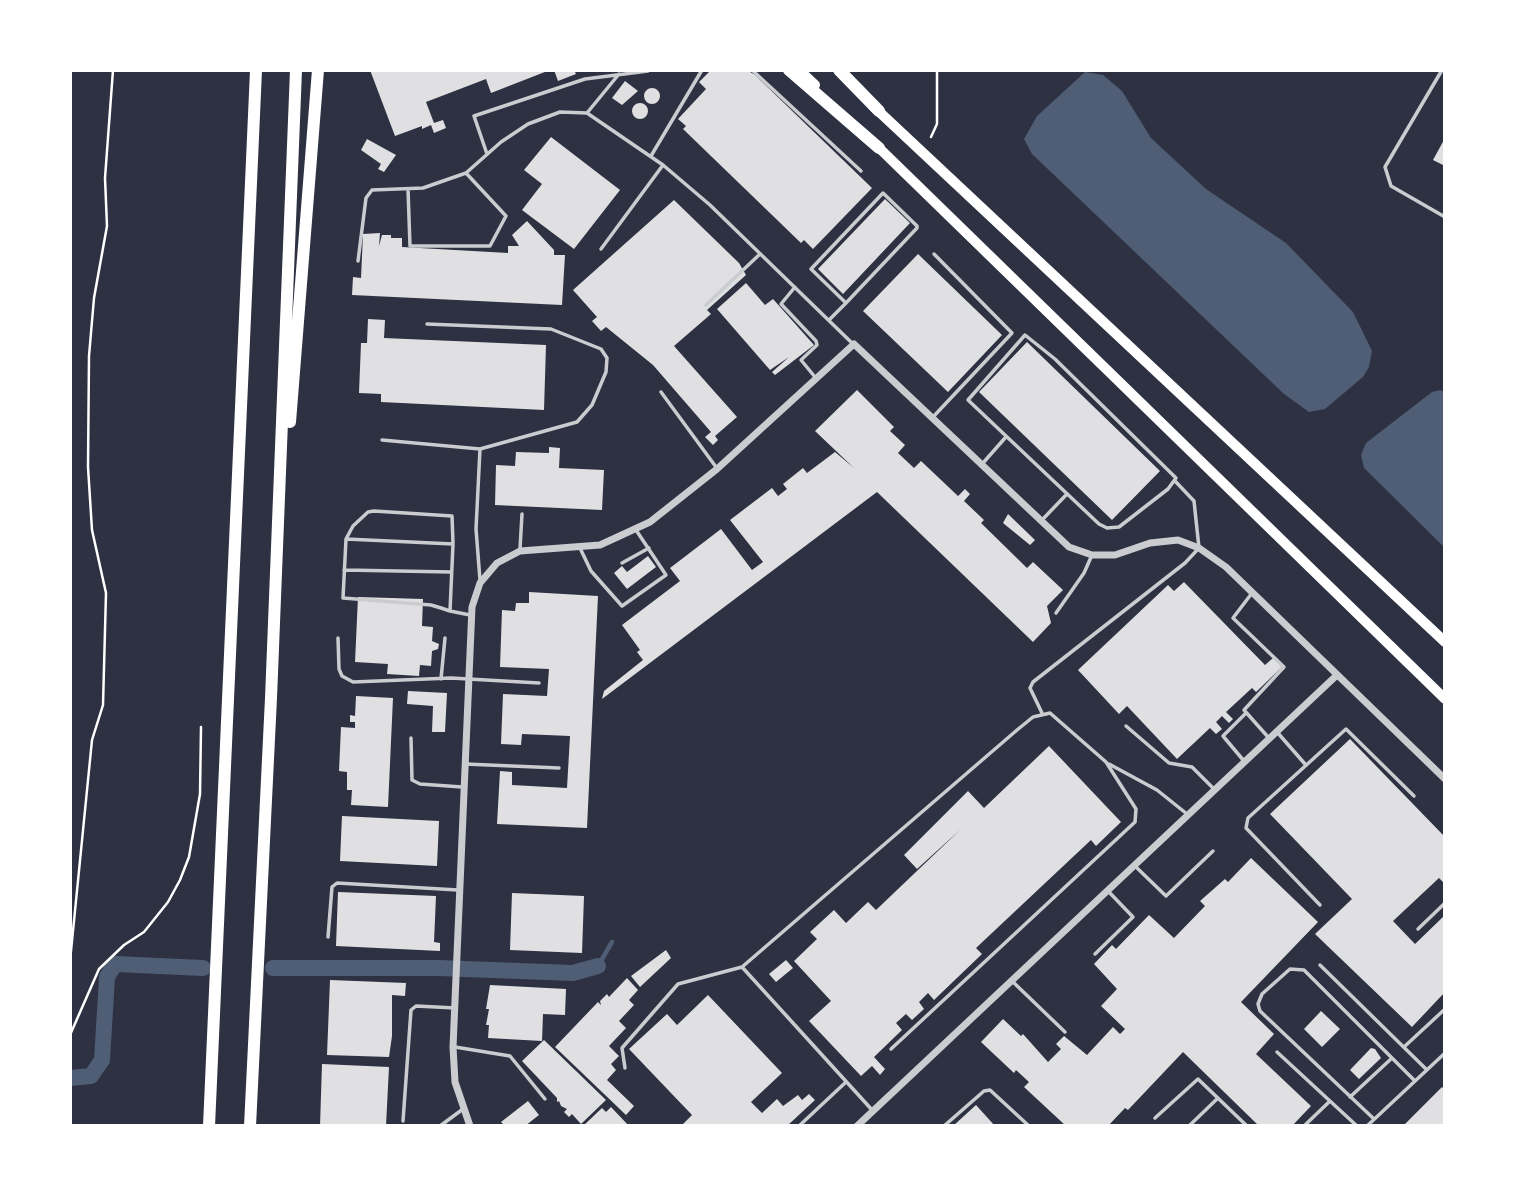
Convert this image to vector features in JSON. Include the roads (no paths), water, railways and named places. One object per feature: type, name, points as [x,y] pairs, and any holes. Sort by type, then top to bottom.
[{"type":"highway","points":[[209,1126],[256,70]]},
{"type":"highway","points":[[250,1126],[271,698],[296,70]]},
{"type":"highway","points":[[271,698],[294,356],[318,70]]},
{"type":"highway","points":[[789,70],[879,148]]},
{"type":"highway","points":[[839,70],[879,111]]},
{"type":"main road","points":[[799,70],[1445,699]]},
{"type":"main road","points":[[832,70],[1445,642]]},
{"type":"street","points":[[470,1126],[454,1082],[453,1047],[472,615],[480,583],[497,563],[520,551],[600,545],[650,522],[717,469],[854,344],[1069,547],[1092,555],[1115,555],[1150,543],[1178,540],[1199,548],[1226,567],[1445,779]]},
{"type":"street","points":[[857,1126],[1337,675]]},
{"type":"lane","points":[[651,156],[702,70]]},
{"type":"lane","points":[[752,70],[861,171]]},
{"type":"lane","points":[[1442,70],[1385,167],[1391,186],[1445,217]]},
{"type":"lane","points":[[487,154],[474,116],[585,79],[648,71]]},
{"type":"lane","points":[[587,113],[619,73]]},
{"type":"lane","points":[[358,261],[360,228],[368,194],[372,190],[423,188],[466,173],[528,124],[560,112],[587,113],[663,165],[854,344]]},
{"type":"lane","points":[[601,249],[663,165]]},
{"type":"lane","points":[[408,189],[410,246],[490,246],[506,216],[466,173]]},
{"type":"lane","points":[[829,320],[846,303],[917,226],[883,193],[811,269],[846,303]]},
{"type":"lane","points":[[706,305],[760,254]]},
{"type":"lane","points":[[932,418],[1012,332],[934,254]]},
{"type":"lane","points":[[795,287],[781,304],[816,341],[817,345],[801,360],[817,379]]},
{"type":"lane","points":[[382,440],[480,449],[577,422],[583,417],[606,372],[606,354],[585,341],[551,329],[427,324]]},
{"type":"lane","points":[[1042,713],[1030,688],[1033,682],[1185,563],[1199,548],[1194,501],[1175,481],[1173,472],[1028,335],[968,398],[1005,438],[1098,524],[1111,528],[1119,527],[1175,481]]},
{"type":"lane","points":[[661,392],[717,469]]},
{"type":"lane","points":[[981,465],[1005,438]]},
{"type":"lane","points":[[480,449],[476,529],[480,583]]},
{"type":"lane","points":[[1040,521],[1067,495]]},
{"type":"lane","points":[[450,611],[452,516],[374,511],[368,512],[353,526],[346,539],[343,598],[431,605],[450,611],[472,615]]},
{"type":"lane","points":[[520,551],[522,514]]},
{"type":"lane","points":[[580,548],[591,571],[622,606],[666,576],[635,528]]},
{"type":"lane","points":[[346,539],[453,544]]},
{"type":"lane","points":[[622,563],[649,548]]},
{"type":"lane","points":[[1056,613],[1084,573],[1092,555]]},
{"type":"lane","points":[[344,570],[452,572]]},
{"type":"lane","points":[[1245,762],[1223,736],[1245,714],[1246,707],[1284,669],[1232,618],[1252,593]]},
{"type":"lane","points":[[338,638],[339,669],[350,681],[469,679],[539,683]]},
{"type":"lane","points":[[441,679],[445,638]]},
{"type":"lane","points":[[625,1068],[622,1048],[678,984],[742,967],[1017,730],[1042,713],[1055,716],[1106,762],[1157,790],[1189,816]]},
{"type":"lane","points":[[1245,714],[1270,739]]},
{"type":"lane","points":[[1126,726],[1169,763],[1192,767],[1215,790]]},
{"type":"lane","points":[[1320,905],[1245,824],[1343,730],[1349,730],[1414,796]]},
{"type":"lane","points":[[1277,733],[1305,764]]},
{"type":"lane","points":[[411,738],[412,780],[420,784],[464,787]]},
{"type":"lane","points":[[891,1049],[1135,822],[1136,809],[1106,762]]},
{"type":"lane","points":[[465,764],[559,768]]},
{"type":"lane","points":[[1135,866],[1166,896],[1213,851]]},
{"type":"lane","points":[[328,937],[332,887],[337,883],[460,890]]},
{"type":"lane","points":[[1095,954],[1132,918],[1108,891]]},
{"type":"lane","points":[[1418,929],[1445,903]]},
{"type":"lane","points":[[1320,965],[1427,1070]]},
{"type":"lane","points":[[742,967],[873,1111]]},
{"type":"lane","points":[[1374,1119],[1260,1010],[1258,1004],[1262,994],[1290,969],[1299,967],[1415,1081]]},
{"type":"lane","points":[[1012,981],[1065,1032]]},
{"type":"lane","points":[[402,1121],[411,1010],[416,1006],[455,1008]]},
{"type":"lane","points":[[1404,1047],[1445,1009]]},
{"type":"lane","points":[[453,1047],[510,1056],[545,1099]]},
{"type":"lane","points":[[1277,1052],[1357,1126]]},
{"type":"lane","points":[[1367,1126],[1445,1053]]},
{"type":"lane","points":[[1350,1097],[1392,1058]]},
{"type":"lane","points":[[1155,1118],[1194,1080],[1218,1098],[1245,1125]]},
{"type":"lane","points":[[799,1126],[846,1082]]},
{"type":"lane","points":[[944,1126],[984,1091],[989,1090],[1029,1126]]},
{"type":"lane","points":[[1189,1126],[1218,1098]]},
{"type":"lane","points":[[1304,1126],[1330,1101]]},
{"type":"lane","points":[[440,1126],[463,1109]]},
{"type":"water","points":[[1085,72],[1103,75],[1122,91],[1151,138],[1206,189],[1286,243],[1353,312],[1372,351],[1369,367],[1363,377],[1325,409],[1309,412],[1284,394],[1032,154],[1024,139],[1037,116]]},
{"type":"water","points":[[1432,392],[1445,392],[1445,548],[1364,468],[1361,455],[1366,443]]},
{"type":"waterway","points":[[598,966],[612,942]]},
{"type":"waterway","points":[[70,1078],[91,1076],[102,1060],[107,977],[115,964],[203,968]]},
{"type":"waterway","points":[[273,968],[438,968],[573,973],[598,966]]}]
